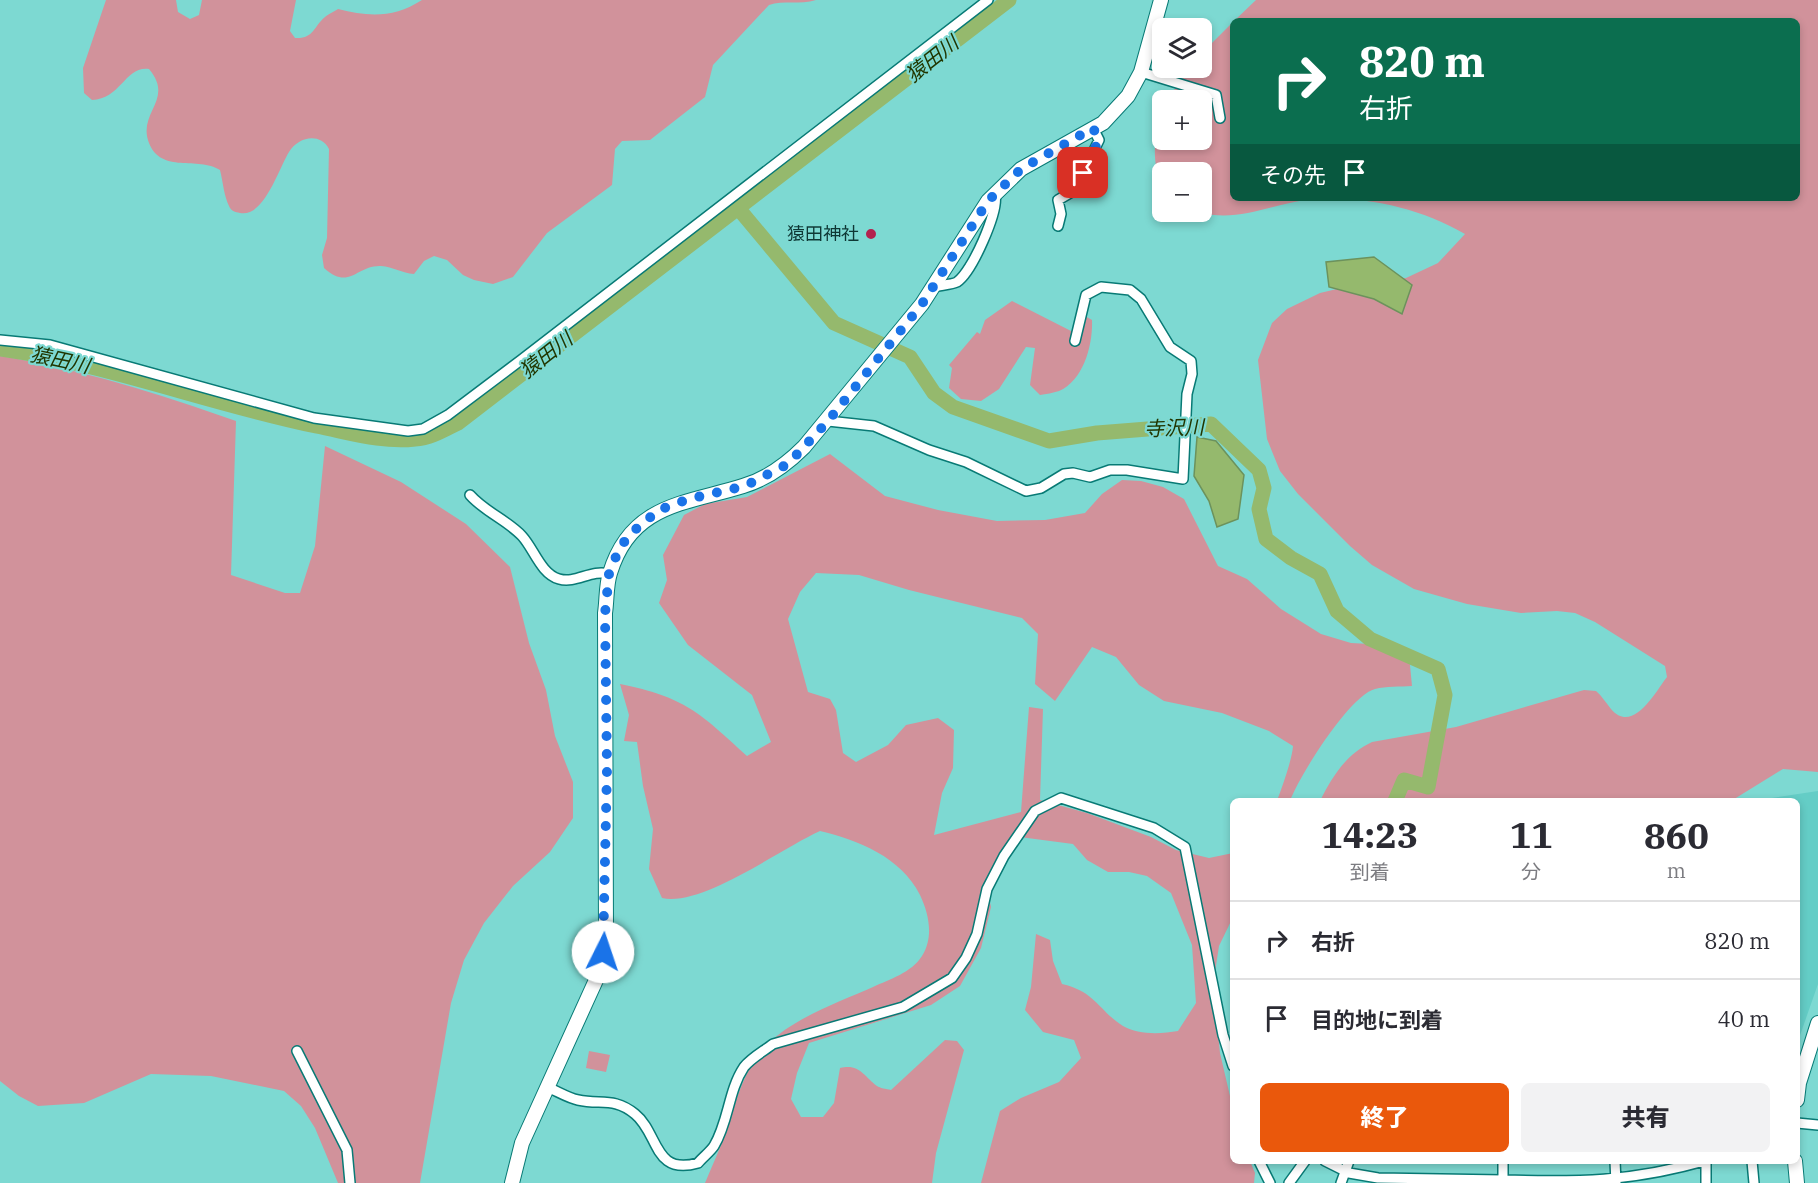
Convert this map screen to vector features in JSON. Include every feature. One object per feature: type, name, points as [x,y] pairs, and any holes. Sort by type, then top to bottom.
[{"type":"street","points":[[0,340],[50,345],[314,418],[390,429],[423,429],[448,415],[521,360],[988,0]]},
{"type":"street","points":[[512,1183],[522,1143],[601,969],[606,936],[605,614],[609,574],[619,549],[644,520],[659,510],[681,501],[745,486],[788,464],[828,421],[933,287],[995,195],[1021,169],[1103,123],[1128,96],[1141,72],[1161,0]]},
{"type":"street","points":[[1141,72],[1216,95],[1220,118]]},
{"type":"street","points":[[1058,226],[1061,214],[1058,200],[1075,190],[1099,140],[1093,128]]},
{"type":"street","points":[[933,287],[956,283],[966,273],[993,214],[996,203],[995,195]]},
{"type":"street","points":[[828,421],[874,426],[929,450],[966,462],[1026,491],[1041,488],[1064,474],[1073,473],[1090,477],[1110,470],[1127,470],[1183,479],[1187,394],[1192,374],[1191,360],[1170,347],[1141,300],[1130,290],[1101,287],[1086,295],[1075,341]]},
{"type":"street","points":[[470,495],[480,506],[522,537],[548,573],[555,578],[569,579],[600,571],[609,574]]},
{"type":"street","points":[[547,1087],[577,1100],[614,1101],[637,1114],[666,1160],[676,1165],[698,1163],[713,1147],[720,1133],[730,1093],[745,1065],[758,1055],[781,1041],[903,1007],[952,978],[966,958],[976,934],[987,889],[1004,856],[1035,811],[1061,798],[1154,828],[1185,847],[1223,1035],[1230,1057]]},
{"type":"street","points":[[1800,1080],[1818,1023]]},
{"type":"street","points":[[297,1051],[347,1150],[350,1183]]},
{"type":"street","points":[[1800,1123],[1818,1125]]},
{"type":"street","points":[[1260,1164],[1270,1183]]},
{"type":"street","points":[[1289,1183],[1303,1164]]},
{"type":"street","points":[[1503,1164],[1503,1182]]},
{"type":"street","points":[[1615,1164],[1616,1181]]},
{"type":"street","points":[[1341,1183],[1347,1166],[1377,1181],[1576,1183],[1660,1178],[1697,1164]]},
{"type":"street","points":[[1705,1164],[1706,1183]]},
{"type":"street","points":[[1752,1164],[1754,1183]]},
{"type":"street","points":[[1795,1164],[1797,1183]]},
{"type":"shaded area","points":[[106,0],[176,0],[178,12],[190,19],[199,15],[202,0],[296,0],[290,31],[295,38],[301,38],[313,32],[325,17],[338,9],[360,14],[391,13],[422,0],[816,0],[769,5],[713,65],[705,97],[650,140],[622,141],[615,149],[612,185],[547,233],[513,277],[493,284],[463,275],[447,260],[434,256],[424,261],[414,274],[381,266],[365,269],[347,277],[340,277],[324,268],[322,255],[327,238],[329,149],[320,140],[309,138],[293,147],[270,190],[256,208],[240,213],[232,210],[226,198],[220,170],[211,166],[181,163],[162,158],[149,143],[148,123],[158,89],[156,80],[149,69],[134,72],[110,94],[102,98],[92,100],[84,93],[83,68]]},
{"type":"shaded area","points":[[1256,0],[1818,0],[1818,772],[1783,769],[1736,798],[1322,798],[1347,760],[1372,742],[1456,727],[1584,690],[1596,691],[1619,716],[1627,717],[1643,708],[1667,677],[1665,666],[1595,622],[1575,613],[1557,611],[1521,613],[1467,604],[1414,589],[1372,565],[1350,546],[1298,494],[1280,471],[1267,439],[1258,360],[1272,323],[1287,309],[1320,293],[1362,283],[1406,278],[1438,263],[1465,234],[1430,217],[1392,206],[1363,201],[1800,201],[1800,18],[1237,18]]},
{"type":"shaded area","points":[[1230,25],[1230,201],[1300,201],[1242,214],[1212,215],[1212,162],[1156,162],[1155,150],[1212,150],[1212,90],[1174,90],[1183,78],[1212,78],[1212,43]]},
{"type":"shaded area","points":[[1374,257],[1412,285],[1402,314],[1374,299],[1329,287],[1326,262]]},
{"type":"shaded area","points":[[1012,301],[1073,332],[1078,312],[1092,320],[1089,350],[1081,370],[1068,386],[1059,391],[1040,395],[1030,385],[1035,348],[1026,347],[999,389],[981,401],[961,399],[949,388],[952,368],[949,365],[977,332],[980,334],[985,320]]},
{"type":"shaded area","points":[[0,356],[120,383],[236,421],[231,575],[285,593],[300,593],[315,546],[325,446],[401,482],[466,524],[510,567],[529,643],[546,690],[555,736],[573,782],[573,818],[550,852],[513,886],[484,923],[464,960],[451,1003],[420,1183],[338,1183],[315,1128],[301,1106],[284,1091],[211,1076],[151,1074],[84,1103],[38,1106],[19,1096],[0,1081]]},
{"type":"shaded area","points":[[1197,437],[1216,441],[1244,475],[1238,519],[1217,527],[1209,501],[1194,476]]},
{"type":"shaded area","points":[[830,454],[885,496],[938,510],[997,521],[1045,520],[1085,513],[1102,494],[1122,480],[1141,481],[1163,487],[1184,499],[1218,566],[1247,579],[1281,609],[1321,634],[1351,643],[1388,645],[1409,655],[1412,686],[1379,688],[1365,695],[1339,720],[1326,738],[1291,798],[1278,798],[1293,746],[1269,731],[1222,713],[1164,701],[1139,685],[1116,657],[1092,647],[1055,701],[1035,684],[1038,634],[1022,618],[859,575],[816,573],[800,592],[788,619],[808,692],[830,699],[836,710],[843,753],[856,762],[888,745],[906,725],[938,718],[954,730],[953,768],[942,793],[934,835],[1021,812],[1029,707],[1043,709],[1040,800],[1087,813],[1151,837],[1176,850],[1209,858],[1230,854],[1230,923],[1219,946],[1213,985],[1220,1053],[1230,1096],[1230,1164],[1251,1164],[1255,1173],[1254,1183],[981,1183],[1000,1111],[1021,1098],[1059,1082],[1081,1058],[1074,1040],[1043,1032],[1025,1010],[1031,987],[1036,934],[1050,940],[1053,961],[1062,984],[1073,987],[1090,997],[1115,1020],[1129,1029],[1150,1033],[1178,1031],[1196,1003],[1192,945],[1171,893],[1147,876],[1129,872],[1108,872],[1087,860],[1073,844],[1012,836],[985,880],[991,907],[981,948],[960,986],[931,1005],[809,1043],[797,1073],[791,1099],[801,1117],[823,1117],[834,1103],[840,1068],[857,1069],[877,1086],[891,1090],[945,1040],[957,1041],[964,1050],[936,1153],[932,1183],[705,1183],[746,1076],[751,1065],[766,1046],[776,1036],[802,1019],[893,978],[912,967],[926,949],[929,933],[928,918],[920,895],[902,870],[890,860],[863,845],[820,831],[741,875],[698,894],[679,898],[662,898],[649,869],[653,829],[643,786],[637,742],[624,741],[629,715],[620,684],[676,701],[716,728],[747,756],[771,742],[752,695],[688,645],[659,603],[667,580],[663,555],[684,515],[705,504],[747,497]]},
{"type":"shaded area","points":[[1818,791],[1818,984],[1800,1035],[1800,798],[1772,798]]},
{"type":"shaded area","points":[[589,1051],[610,1055],[606,1072],[586,1068]]},
{"type":"waterway","name":"猿田川","points":[[0,349],[80,364],[237,407],[353,434],[390,440],[432,435],[458,423],[1009,0]]},
{"type":"waterway","name":"寺沢川","points":[[738,208],[834,323],[910,357],[934,393],[953,407],[1049,441],[1097,433],[1211,424],[1259,470],[1264,488],[1259,509],[1266,539],[1291,558],[1320,574],[1337,611],[1370,639],[1438,669],[1445,695],[1428,787],[1404,780],[1396,798]]},
{"type":"place","name":"猿田神社","points":[[871,234]]},
{"type":"route","points":[[603,952],[606,936],[607,769],[605,614],[609,574],[619,549],[644,520],[659,510],[689,499],[745,486],[788,464],[828,421],[922,304],[988,201],[1021,169],[1093,128],[1099,140],[1083,173]]}]
